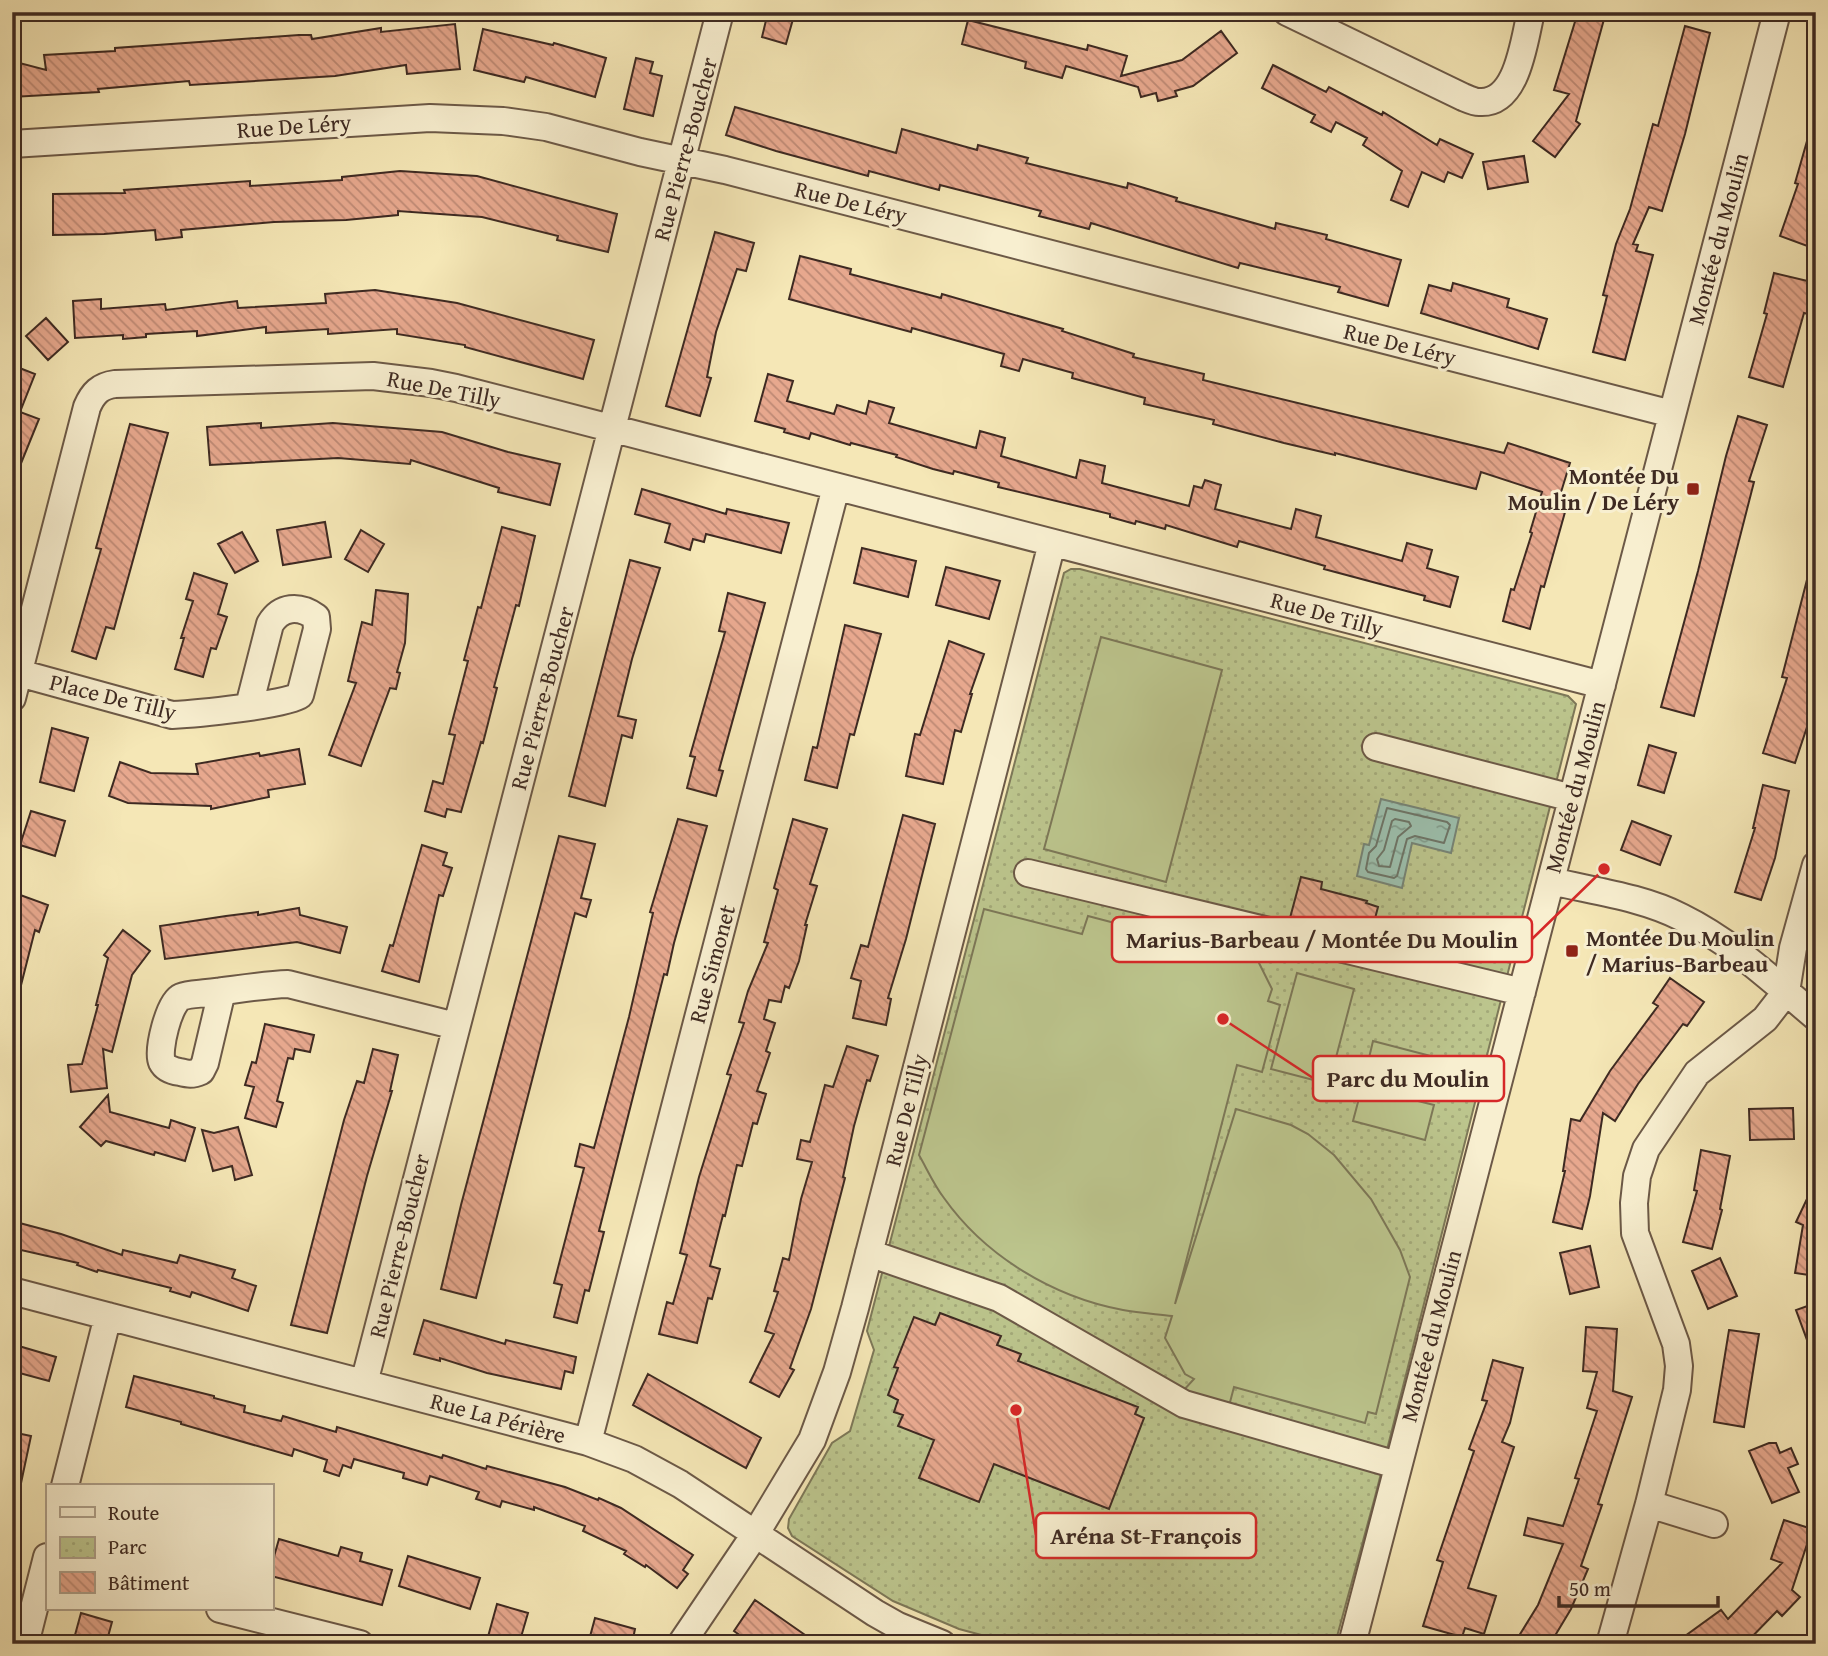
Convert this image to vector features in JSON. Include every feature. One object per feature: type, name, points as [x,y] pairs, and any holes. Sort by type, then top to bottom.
[{"type":"street","name":"Rue Pierre-Boucher","points":[[364,1383],[720,12]]},
{"type":"street","points":[[1287,12],[1463,97],[1480,102],[1494,99],[1506,91],[1514,79],[1531,12]]},
{"type":"street","name":"Montée du Moulin","points":[[1354,1643],[1397,1465],[1777,12]]},
{"type":"street","name":"Rue De Léry","points":[[12,144],[430,118],[503,121],[545,127],[725,170],[1672,414]]},
{"type":"street","name":"Rue De Tilly","points":[[15,686],[87,407],[97,391],[106,386],[343,376],[401,378],[456,388],[1602,685]]},
{"type":"street","name":"Rue Simonet","points":[[588,1442],[836,487]]},
{"type":"street","name":"Rue De Tilly","points":[[681,1644],[798,1465],[824,1411],[841,1359],[869,1253],[1052,542]]},
{"type":"street","name":"Place De Tilly","points":[[15,686],[172,715],[249,706]]},
{"type":"street","points":[[1376,747],[1572,798]]},
{"type":"street","points":[[1610,1644],[1649,1504],[1677,1390],[1679,1366],[1676,1344],[1635,1233],[1637,1176],[1646,1149],[1692,1080],[1708,1063],[1765,1019],[1786,992],[1793,948],[1816,865]]},
{"type":"street","points":[[1028,873],[1522,992]]},
{"type":"street","points":[[1551,881],[1638,902],[1680,916],[1718,937],[1816,1017]]},
{"type":"street","points":[[222,991],[274,984],[303,986],[456,1026]]},
{"type":"street","points":[[869,1253],[999,1298],[1184,1404],[1397,1465]]},
{"type":"street","name":"Rue La Périère","points":[[12,1291],[617,1451],[668,1477],[875,1613],[898,1626],[942,1644]]},
{"type":"street","points":[[66,1484],[108,1316]]},
{"type":"street","points":[[1649,1504],[1714,1524]]},
{"type":"street","points":[[25,1644],[46,1565]]},
{"type":"street","points":[[222,1610],[285,1635],[360,1644]]},
{"type":"green space","points":[[1071,569],[1080,569],[1568,696],[1576,704],[1375,1497],[1335,1644],[1015,1644],[959,1629],[893,1601],[792,1536],[788,1528],[789,1519],[832,1443],[850,1431],[874,1350],[867,1331],[1064,573]]},
{"type":"green space","points":[[1101,637],[1222,670],[1166,882],[1044,849]]},
{"type":"green space","points":[[984,909],[1082,934],[1088,916],[1126,926],[1138,923],[1251,947],[1272,989],[1268,1001],[1280,1005],[1262,1072],[1237,1065],[1175,1304],[1236,1109],[1291,1125],[1308,1134],[1334,1155],[1371,1199],[1400,1250],[1410,1277],[1376,1414],[1368,1412],[1365,1423],[1234,1387],[1229,1406],[1182,1392],[1194,1379],[1185,1374],[1165,1338],[1172,1316],[1097,1304],[1046,1284],[1023,1271],[979,1238],[944,1198],[919,1155]]},
{"type":"green space","points":[[1297,973],[1354,989],[1329,1084],[1271,1069]]},
{"type":"green space","points":[[1373,1041],[1446,1060],[1438,1094],[1365,1075]]},
{"type":"green space","points":[[1362,1087],[1434,1105],[1425,1140],[1353,1121]]},
{"type":"water","points":[[1381,799],[1459,818],[1451,853],[1412,843],[1402,888],[1357,876],[1364,844],[1369,845]]},
{"type":"building","points":[[768,12],[795,12],[786,44],[762,37]]},
{"type":"building","points":[[1578,12],[1606,12],[1576,121],[1580,124],[1555,157],[1533,141],[1569,94],[1554,90]]},
{"type":"building","points":[[968,20],[1087,50],[1088,45],[1127,56],[1121,76],[1182,60],[1221,31],[1237,53],[1193,86],[1175,91],[1177,96],[1158,101],[1156,93],[1141,97],[1138,87],[1066,66],[1062,78],[1025,68],[1026,62],[962,44]]},
{"type":"building","points":[[455,24],[460,69],[407,74],[406,65],[335,76],[190,85],[189,81],[98,89],[99,92],[12,97],[12,61],[46,70],[44,55],[299,35],[311,35],[312,39],[381,28],[381,32]]},
{"type":"building","points":[[1685,26],[1710,33],[1685,134],[1662,211],[1649,207],[1633,244],[1638,245],[1636,251],[1653,255],[1625,360],[1593,352],[1607,296],[1603,295],[1653,124],[1658,126]]},
{"type":"building","points":[[483,29],[553,45],[554,43],[606,58],[595,97],[526,77],[524,82],[474,70]]},
{"type":"building","points":[[636,58],[653,62],[650,73],[662,76],[653,116],[624,109]]},
{"type":"building","points":[[1273,65],[1326,92],[1329,87],[1382,115],[1383,112],[1437,145],[1440,139],[1473,154],[1462,178],[1448,172],[1444,182],[1422,172],[1408,207],[1391,200],[1402,171],[1363,145],[1367,138],[1336,122],[1331,132],[1311,122],[1315,115],[1262,88]]},
{"type":"building","points":[[735,107],[896,153],[902,129],[977,150],[978,145],[1028,158],[1026,163],[1127,188],[1128,183],[1177,198],[1176,201],[1275,229],[1276,223],[1327,235],[1326,239],[1401,260],[1388,306],[1338,292],[1340,287],[1240,263],[1238,268],[1091,223],[1089,229],[1039,216],[1041,211],[940,185],[939,190],[869,171],[868,176],[776,151],[726,135]]},
{"type":"building","points":[[1811,127],[1816,127],[1816,232],[1810,247],[1780,236],[1798,184],[1795,183]]},
{"type":"building","points":[[1524,156],[1528,182],[1488,189],[1483,162]]},
{"type":"building","points":[[400,171],[477,176],[617,214],[608,252],[482,217],[398,211],[398,215],[346,220],[274,222],[181,230],[182,237],[156,240],[155,230],[53,235],[53,194],[125,193],[124,190],[250,181],[250,186],[342,180],[342,177]]},
{"type":"building","points":[[715,232],[754,243],[746,271],[737,269],[716,332],[707,377],[711,378],[700,416],[666,406]]},
{"type":"building","points":[[800,256],[851,269],[850,274],[941,298],[942,294],[1063,329],[1062,331],[1134,354],[1133,357],[1204,374],[1203,380],[1504,453],[1508,443],[1570,463],[1558,502],[1567,505],[1530,629],[1503,621],[1511,589],[1514,590],[1532,533],[1530,532],[1542,492],[1481,472],[1476,489],[1335,453],[1284,443],[1213,424],[1214,420],[1144,404],[1145,398],[1072,378],[1073,373],[1023,359],[1019,371],[1001,366],[1004,354],[912,328],[911,332],[789,299]]},
{"type":"building","points":[[1774,273],[1816,283],[1808,314],[1804,313],[1783,387],[1749,377],[1767,314],[1764,313]]},
{"type":"building","points":[[1453,283],[1509,299],[1507,307],[1547,319],[1538,349],[1421,313],[1429,285],[1451,291]]},
{"type":"building","points":[[375,290],[457,303],[594,340],[583,379],[465,345],[397,334],[397,329],[328,334],[328,329],[266,333],[266,327],[197,336],[197,331],[146,334],[146,337],[123,339],[123,335],[75,338],[73,301],[101,299],[101,309],[165,304],[166,310],[237,301],[238,308],[326,303],[325,294]]},
{"type":"building","points":[[46,318],[68,342],[48,360],[26,336]]},
{"type":"building","points":[[12,365],[35,374],[20,412],[39,419],[13,483]]},
{"type":"building","points":[[768,374],[793,381],[787,401],[834,414],[837,405],[866,414],[869,401],[894,408],[889,423],[976,448],[980,431],[1005,438],[1001,456],[1076,478],[1080,460],[1105,466],[1102,483],[1189,506],[1194,486],[1202,488],[1205,480],[1221,485],[1215,509],[1291,529],[1296,509],[1321,516],[1316,537],[1402,561],[1407,543],[1432,550],[1427,568],[1458,577],[1450,607],[1424,600],[1425,596],[1324,569],[1325,566],[1239,541],[1237,547],[1166,525],[1165,529],[1136,521],[1135,524],[1110,517],[1110,514],[998,487],[999,483],[954,471],[953,474],[933,469],[896,457],[897,455],[811,433],[809,439],[784,432],[785,429],[755,421]]},
{"type":"building","points":[[1738,416],[1767,425],[1749,481],[1754,482],[1694,716],[1661,707]]},
{"type":"building","points":[[261,423],[261,428],[333,423],[442,432],[560,464],[550,505],[498,492],[499,488],[411,460],[410,464],[338,458],[210,465],[207,427]]},
{"type":"building","points":[[130,424],[168,433],[114,629],[106,627],[96,659],[72,651],[101,549],[96,548]]},
{"type":"building","points":[[642,489],[726,514],[727,509],[789,523],[781,553],[706,534],[704,542],[693,539],[690,550],[665,542],[670,524],[635,514]]},
{"type":"building","points":[[325,522],[331,557],[283,565],[277,530]]},
{"type":"building","points":[[502,527],[535,536],[519,606],[516,605],[494,687],[497,688],[483,743],[481,742],[461,812],[447,809],[445,817],[425,811],[433,781],[443,784],[455,735],[449,734],[468,661],[464,660]]},
{"type":"building","points":[[361,530],[384,544],[368,572],[345,559]]},
{"type":"building","points":[[242,532],[258,561],[235,573],[218,544]]},
{"type":"building","points":[[862,548],[916,561],[908,597],[854,583]]},
{"type":"building","points":[[630,560],[660,568],[618,716],[636,720],[632,738],[622,735],[605,806],[569,796]]},
{"type":"building","points":[[946,567],[1000,581],[989,619],[936,605]]},
{"type":"building","points":[[1810,568],[1816,568],[1816,700],[1795,763],[1763,753],[1787,678],[1782,677]]},
{"type":"building","points":[[194,573],[227,584],[218,614],[227,617],[216,649],[211,648],[203,677],[175,669],[184,638],[181,638],[193,601],[186,599]]},
{"type":"building","points":[[376,590],[408,594],[405,643],[397,672],[400,673],[396,689],[390,688],[361,766],[329,755],[356,683],[348,681],[362,622],[372,625]]},
{"type":"building","points":[[728,593],[765,603],[719,770],[723,771],[716,796],[687,788],[695,757],[690,756],[725,632],[719,631]]},
{"type":"building","points":[[845,625],[881,634],[854,735],[850,734],[837,788],[805,780],[813,747],[817,748]]},
{"type":"building","points":[[949,641],[984,654],[970,694],[961,732],[955,730],[943,784],[906,776],[915,734],[920,735]]},
{"type":"building","points":[[52,728],[88,738],[74,791],[40,782]]},
{"type":"building","points":[[1649,745],[1676,753],[1664,793],[1638,785]]},
{"type":"building","points":[[299,749],[305,784],[268,790],[269,797],[211,809],[211,806],[128,803],[109,796],[120,762],[151,773],[198,774],[196,764]]},
{"type":"building","points":[[1763,785],[1789,791],[1775,858],[1761,900],[1735,892],[1755,828]]},
{"type":"building","points":[[31,811],[65,821],[55,856],[20,845]]},
{"type":"building","points":[[903,815],[935,824],[888,998],[891,999],[886,1025],[853,1018],[861,981],[851,978],[861,945],[868,947]]},
{"type":"building","points":[[678,819],[707,826],[667,975],[664,974],[599,1231],[604,1232],[589,1291],[585,1290],[577,1323],[554,1317],[562,1285],[554,1283],[584,1168],[575,1166],[580,1144],[594,1148],[629,1017],[653,913],[650,912]]},
{"type":"building","points":[[793,819],[827,829],[810,884],[817,886],[805,925],[799,961],[789,988],[785,986],[781,1002],[769,1000],[764,1019],[775,1023],[766,1051],[770,1053],[757,1091],[766,1094],[757,1124],[753,1123],[742,1166],[737,1165],[725,1216],[723,1215],[710,1266],[720,1269],[712,1299],[708,1298],[697,1343],[659,1334],[667,1302],[673,1304],[687,1255],[680,1253],[699,1177],[731,1075],[727,1074],[744,1023],[739,1022],[748,991],[768,943],[764,942],[778,890],[774,888]]},
{"type":"building","points":[[1632,821],[1671,836],[1660,865],[1621,850]]},
{"type":"building","points":[[559,836],[595,844],[581,898],[591,900],[586,917],[575,913],[476,1298],[441,1289]]},
{"type":"building","points":[[422,845],[447,853],[443,865],[452,868],[443,896],[439,895],[419,982],[382,971],[390,945],[393,946]]},
{"type":"building","points":[[1301,877],[1322,882],[1321,889],[1367,901],[1366,903],[1378,907],[1372,930],[1362,927],[1359,937],[1290,918]]},
{"type":"building","points":[[12,892],[48,905],[39,932],[35,930],[18,997],[12,996]]},
{"type":"building","points":[[299,908],[300,915],[347,927],[340,953],[297,942],[165,959],[160,926]]},
{"type":"building","points":[[123,930],[150,951],[132,975],[112,1052],[103,1049],[107,1088],[71,1092],[68,1065],[82,1064],[108,958],[104,955]]},
{"type":"building","points":[[1670,978],[1704,1002],[1687,1026],[1683,1024],[1638,1084],[1615,1121],[1603,1113],[1582,1229],[1553,1222],[1565,1171],[1571,1119],[1580,1121],[1610,1071],[1658,1006],[1653,1003]]},
{"type":"building","points":[[265,1024],[314,1035],[310,1052],[295,1049],[293,1059],[288,1058],[277,1101],[283,1103],[276,1127],[245,1118],[254,1087],[245,1085],[252,1062],[256,1063]]},
{"type":"building","points":[[847,1046],[878,1056],[870,1081],[867,1080],[854,1126],[843,1177],[845,1178],[811,1309],[790,1368],[794,1370],[779,1397],[750,1382],[774,1334],[765,1331],[778,1292],[774,1291],[783,1258],[789,1260],[801,1199],[812,1162],[797,1159],[801,1140],[810,1142],[825,1085],[833,1087]]},
{"type":"building","points":[[373,1049],[398,1055],[392,1091],[327,1333],[291,1325],[344,1120],[357,1081],[364,1083]]},
{"type":"building","points":[[108,1095],[110,1112],[169,1128],[171,1120],[195,1128],[185,1161],[106,1141],[101,1146],[80,1127]]},
{"type":"building","points":[[1793,1108],[1794,1139],[1750,1140],[1749,1109]]},
{"type":"building","points":[[238,1127],[252,1175],[235,1180],[232,1166],[213,1171],[202,1130],[214,1133]]},
{"type":"building","points":[[1701,1150],[1730,1156],[1720,1209],[1722,1210],[1712,1249],[1683,1242],[1697,1191],[1694,1190]]},
{"type":"building","points":[[1816,1180],[1816,1276],[1795,1273],[1803,1225],[1796,1222]]},
{"type":"building","points":[[12,1221],[122,1255],[123,1250],[177,1263],[180,1255],[235,1270],[232,1278],[256,1286],[248,1311],[192,1292],[190,1297],[170,1291],[171,1288],[98,1270],[97,1272],[77,1265],[78,1263],[12,1248]]},
{"type":"building","points":[[1590,1246],[1599,1287],[1570,1294],[1560,1253]]},
{"type":"building","points":[[1720,1258],[1737,1296],[1708,1309],[1692,1271]]},
{"type":"building","points":[[1816,1303],[1816,1359],[1814,1359],[1796,1310]]},
{"type":"building","points":[[940,1313],[1001,1336],[997,1345],[1021,1354],[1018,1361],[1138,1407],[1135,1414],[1144,1418],[1109,1509],[994,1464],[979,1502],[919,1478],[934,1440],[898,1426],[903,1415],[894,1412],[898,1400],[888,1395],[898,1368],[894,1367],[914,1317],[935,1325]]},
{"type":"building","points":[[424,1320],[505,1344],[506,1340],[576,1357],[573,1373],[565,1371],[561,1389],[487,1373],[440,1358],[440,1361],[414,1354]]},
{"type":"building","points":[[1586,1327],[1617,1329],[1613,1391],[1632,1397],[1598,1504],[1602,1505],[1581,1566],[1588,1569],[1571,1609],[1550,1644],[1514,1644],[1538,1605],[1563,1544],[1524,1535],[1528,1518],[1563,1526],[1579,1479],[1575,1478],[1597,1411],[1587,1408],[1597,1372],[1583,1371]]},
{"type":"building","points":[[1729,1330],[1759,1334],[1744,1427],[1714,1422]]},
{"type":"building","points":[[12,1344],[56,1357],[49,1381],[12,1371]]},
{"type":"building","points":[[1493,1360],[1523,1368],[1510,1423],[1502,1442],[1514,1447],[1468,1588],[1496,1596],[1484,1634],[1465,1628],[1462,1637],[1423,1626],[1443,1562],[1437,1560],[1474,1451],[1469,1449],[1487,1401],[1482,1400]]},
{"type":"building","points":[[648,1374],[761,1438],[746,1468],[633,1405]]},
{"type":"building","points":[[134,1376],[245,1406],[244,1412],[281,1421],[283,1416],[336,1432],[337,1427],[442,1458],[443,1455],[486,1469],[487,1466],[565,1487],[598,1500],[599,1498],[621,1508],[693,1555],[683,1570],[688,1574],[677,1588],[646,1565],[645,1567],[624,1554],[626,1551],[583,1531],[585,1526],[534,1507],[534,1510],[502,1501],[500,1507],[476,1499],[479,1492],[430,1476],[427,1485],[403,1478],[404,1473],[354,1459],[351,1468],[343,1465],[339,1476],[324,1471],[327,1460],[294,1449],[292,1456],[126,1407]]},
{"type":"building","points":[[12,1432],[31,1436],[20,1488],[12,1487]]},
{"type":"building","points":[[1776,1443],[1780,1453],[1791,1448],[1798,1464],[1788,1468],[1799,1492],[1772,1503],[1749,1451]]},
{"type":"building","points":[[1784,1520],[1812,1529],[1792,1590],[1800,1597],[1782,1616],[1777,1611],[1745,1644],[1674,1644],[1721,1610],[1728,1619],[1782,1563],[1771,1559]]},
{"type":"building","points":[[279,1539],[338,1556],[341,1547],[362,1553],[360,1561],[392,1570],[382,1605],[273,1577],[273,1560]]},
{"type":"building","points":[[408,1556],[480,1578],[470,1609],[399,1586]]},
{"type":"building","points":[[755,1600],[818,1644],[752,1644],[734,1631]]},
{"type":"building","points":[[497,1604],[528,1613],[519,1644],[486,1644]]},
{"type":"building","points":[[81,1613],[112,1622],[106,1644],[75,1635]]},
{"type":"building","points":[[595,1618],[635,1629],[632,1644],[588,1644]]},
{"type":"place","name":"Montée Du Moulin / De Léry","points":[[1693,489]]},
{"type":"place","name":"Marius-Barbeau / Montée Du Moulin","points":[[1604,869]]},
{"type":"place","name":"Montée Du Moulin / Marius-Barbeau","points":[[1572,951]]},
{"type":"place","name":"Parc du Moulin","points":[[1223,1019]]},
{"type":"place","name":"Aréna St-François","points":[[1016,1410]]}]
